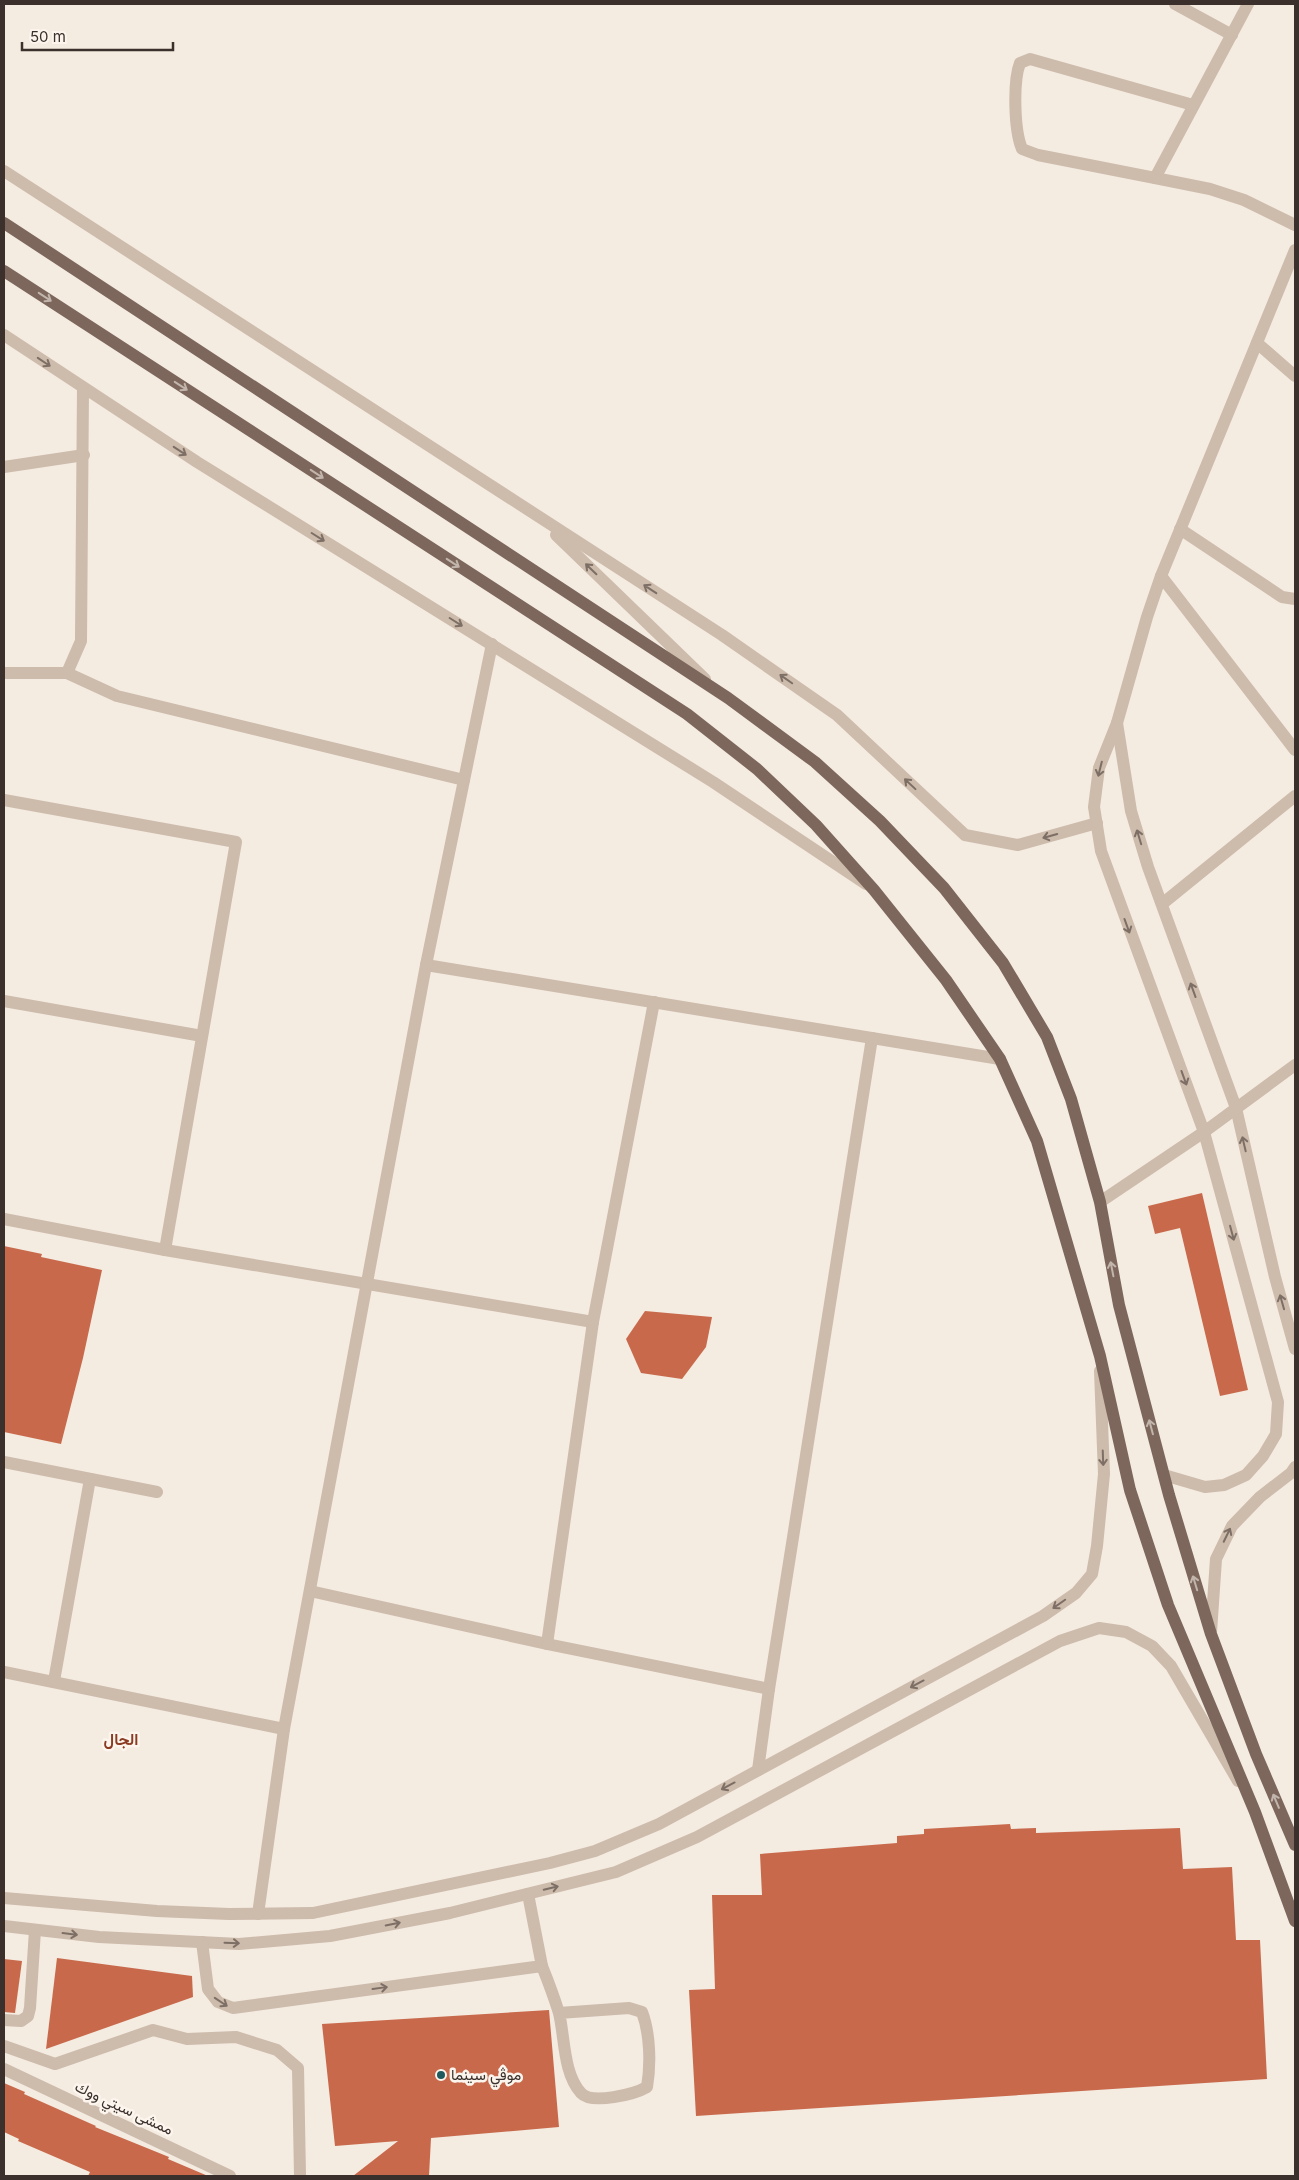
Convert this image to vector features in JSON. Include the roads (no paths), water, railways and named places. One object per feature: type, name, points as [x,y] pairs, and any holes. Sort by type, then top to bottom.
[{"type":"main road","points":[[4,223],[714,688],[815,762],[880,821],[944,888],[1003,962],[1047,1037],[1071,1099],[1100,1202],[1119,1305],[1164,1476],[1211,1634],[1256,1754],[1295,1846]]},
{"type":"main road","points":[[4,271],[687,714],[757,769],[816,825],[874,890],[946,980],[1000,1059],[1037,1141],[1100,1356],[1130,1490],[1168,1605],[1256,1812],[1295,1921]]},
{"type":"street","points":[[1175,4],[1232,35]]},
{"type":"street","points":[[1155,178],[1248,4]]},
{"type":"street","points":[[1193,105],[1030,59],[1020,62],[1016,73],[1018,139],[1022,149],[1038,155],[1210,189],[1244,200],[1295,226]]},
{"type":"street","points":[[4,171],[722,635],[837,715],[965,835],[1018,845],[1096,823]]},
{"type":"street","points":[[1164,1476],[1205,1487],[1224,1485],[1246,1475],[1263,1456],[1276,1434],[1278,1402],[1204,1132],[1101,851],[1094,807],[1099,768],[1117,723],[1147,617],[1161,576],[1295,250]]},
{"type":"street","points":[[4,334],[205,467],[714,782],[874,890]]},
{"type":"street","points":[[1257,343],[1295,376]]},
{"type":"street","points":[[66,673],[81,641],[84,455],[83,388]]},
{"type":"street","points":[[4,467],[84,455]]},
{"type":"street","points":[[536,516],[714,688]]},
{"type":"street","points":[[1180,529],[1282,597],[1295,599]]},
{"type":"street","points":[[1161,576],[1295,750]]},
{"type":"street","points":[[258,1914],[284,1729],[426,965],[492,644]]},
{"type":"street","points":[[4,672],[66,673],[117,696],[464,780]]},
{"type":"street","points":[[1117,723],[1131,811],[1162,904],[1236,1108],[1275,1276],[1295,1349]]},
{"type":"street","points":[[1162,904],[1295,796]]},
{"type":"street","points":[[4,800],[236,842],[164,1250]]},
{"type":"street","points":[[426,965],[1000,1059]]},
{"type":"street","points":[[4,1001],[202,1036]]},
{"type":"street","points":[[547,1644],[593,1322],[654,1002]]},
{"type":"street","points":[[758,1770],[769,1689],[872,1038]]},
{"type":"street","points":[[1100,1202],[1204,1132],[1295,1065]]},
{"type":"street","points":[[4,1219],[164,1250],[593,1322]]},
{"type":"street","points":[[4,1898],[157,1911],[258,1914],[313,1913],[550,1863],[595,1851],[659,1824],[1043,1616],[1076,1593],[1092,1574],[1097,1546],[1104,1474],[1100,1356]]},
{"type":"street","points":[[4,1462],[157,1492]]},
{"type":"street","points":[[1211,1634],[1216,1559],[1232,1526],[1260,1497],[1291,1473],[1295,1467]]},
{"type":"street","points":[[54,1681],[90,1479]]},
{"type":"street","points":[[310,1591],[547,1644],[769,1689]]},
{"type":"street","points":[[4,1926],[99,1937],[239,1944],[330,1936],[450,1914],[616,1872],[697,1837],[885,1733],[1060,1641],[1099,1628],[1126,1632],[1152,1646],[1171,1666],[1256,1812]]},
{"type":"street","points":[[4,1672],[284,1729]]},
{"type":"street","points":[[528,1894],[542,1966],[559,2013],[571,2076],[582,2094],[595,2099],[636,2093],[647,2087],[649,2074],[646,2021],[642,2012],[630,2008],[559,2013]]},
{"type":"street","points":[[4,2020],[21,2021],[28,2016],[35,1930]]},
{"type":"street","points":[[202,1942],[208,1989],[218,2002],[233,2008],[542,1966]]},
{"type":"street","name":"ممشى سيتي ووك","points":[[4,2046],[55,2064],[153,2030],[187,2039],[236,2037],[276,2050],[298,2068],[300,2176]]},
{"type":"street","name":"ممشى سيتي ووك","points":[[4,2069],[230,2176]]},
{"type":"place","name":"موڤي سينما","points":[[441,2075]]},
{"type":"district","name":"الجال","points":[[121,1739]]}]
